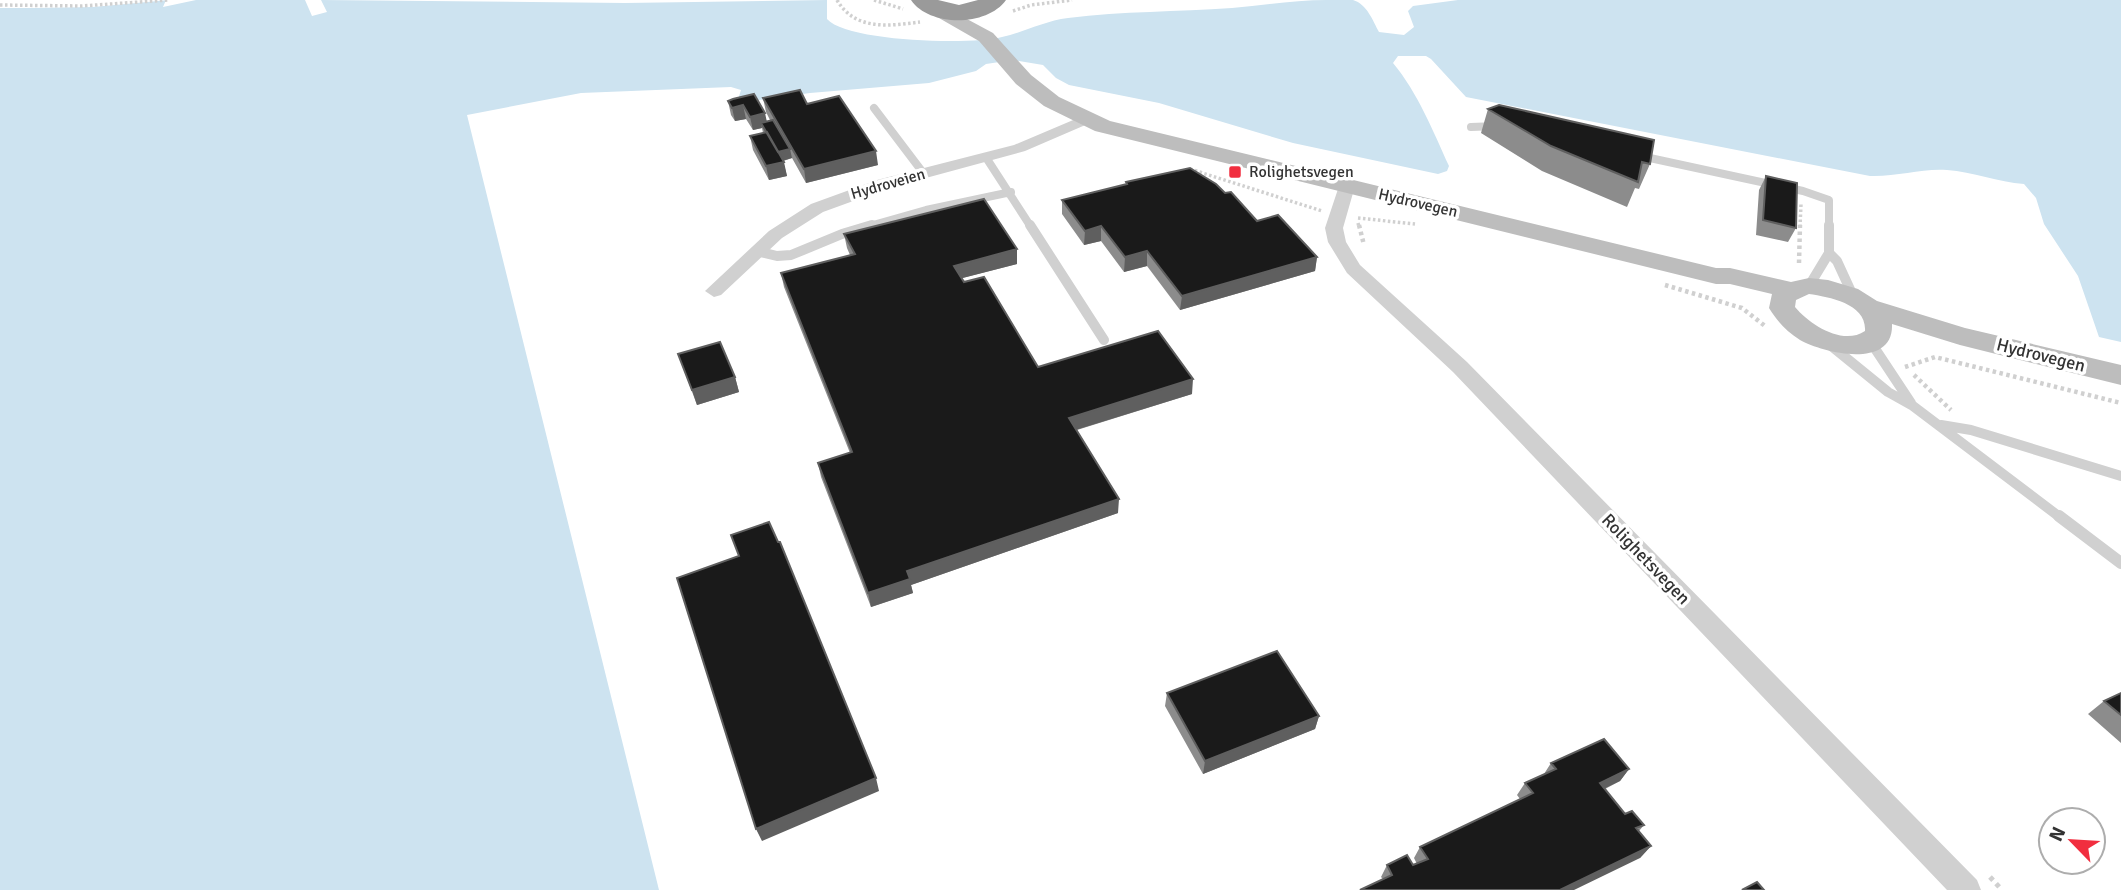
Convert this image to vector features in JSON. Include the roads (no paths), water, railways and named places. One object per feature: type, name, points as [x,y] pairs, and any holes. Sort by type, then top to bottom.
[{"type":"highway","points":[[926,7],[960,12],[997,4]]},
{"type":"street","points":[[926,7],[986,37],[997,4]]},
{"type":"street","name":"Hydrovegen","points":[[986,37],[1011,70],[1034,90],[1085,120],[1716,276],[1724,284],[1832,289],[1859,302],[1960,336],[2121,375]]},
{"type":"street","name":"Hydroveien","points":[[714,291],[756,251],[816,208],[861,191],[987,159],[1047,140],[1085,120]]},
{"type":"street","name":"Rolighetsvegen","points":[[1347,186],[1334,228],[1337,242],[1353,269],[1460,367],[1966,890]]},
{"type":"street","points":[[1795,287],[1796,326],[1825,341]]},
{"type":"street","points":[[1859,302],[1877,318],[1874,336]]},
{"type":"street","name":"Hydrovegen","points":[[1825,341],[1850,345],[1874,336],[1960,336]]},
{"type":"lane","points":[[874,108],[924,174]]},
{"type":"lane","points":[[1471,127],[1492,125],[1505,128]]},
{"type":"lane","points":[[1624,153],[1803,191],[1829,200],[1829,253],[1795,287]]},
{"type":"lane","points":[[987,159],[1011,192],[1104,340]]},
{"type":"lane","points":[[756,251],[777,256],[791,255],[842,234],[1011,192]]},
{"type":"lane","points":[[1829,253],[1837,261],[1859,302]]},
{"type":"lane","points":[[1874,336],[1913,405]]},
{"type":"lane","points":[[1825,341],[1888,392],[1913,405],[2121,563]]},
{"type":"lane","points":[[1938,425],[1971,430],[2121,476]]},
{"type":"water","points":[[0,0],[166,0],[163,7],[196,0],[305,0],[312,16],[327,12],[321,0],[625,3],[827,0],[827,19],[839,27],[859,33],[911,40],[965,41],[1002,37],[1068,18],[1315,0],[1353,0],[1366,9],[1379,32],[1404,35],[1414,27],[1408,11],[1413,6],[1458,0],[2121,0],[2121,342],[2099,337],[2078,276],[2044,224],[2036,198],[2024,184],[1947,170],[1870,176],[1466,97],[1426,56],[1398,56],[1393,63],[1417,100],[1449,166],[1447,171],[1438,174],[1293,143],[1159,103],[1069,85],[1056,78],[1043,65],[1013,60],[986,64],[976,71],[929,83],[810,93],[737,103],[741,90],[731,87],[581,93],[467,115],[659,890],[0,890]]},
{"type":"place","name":"Rolighetsvegen","points":[[1235,172]]}]
